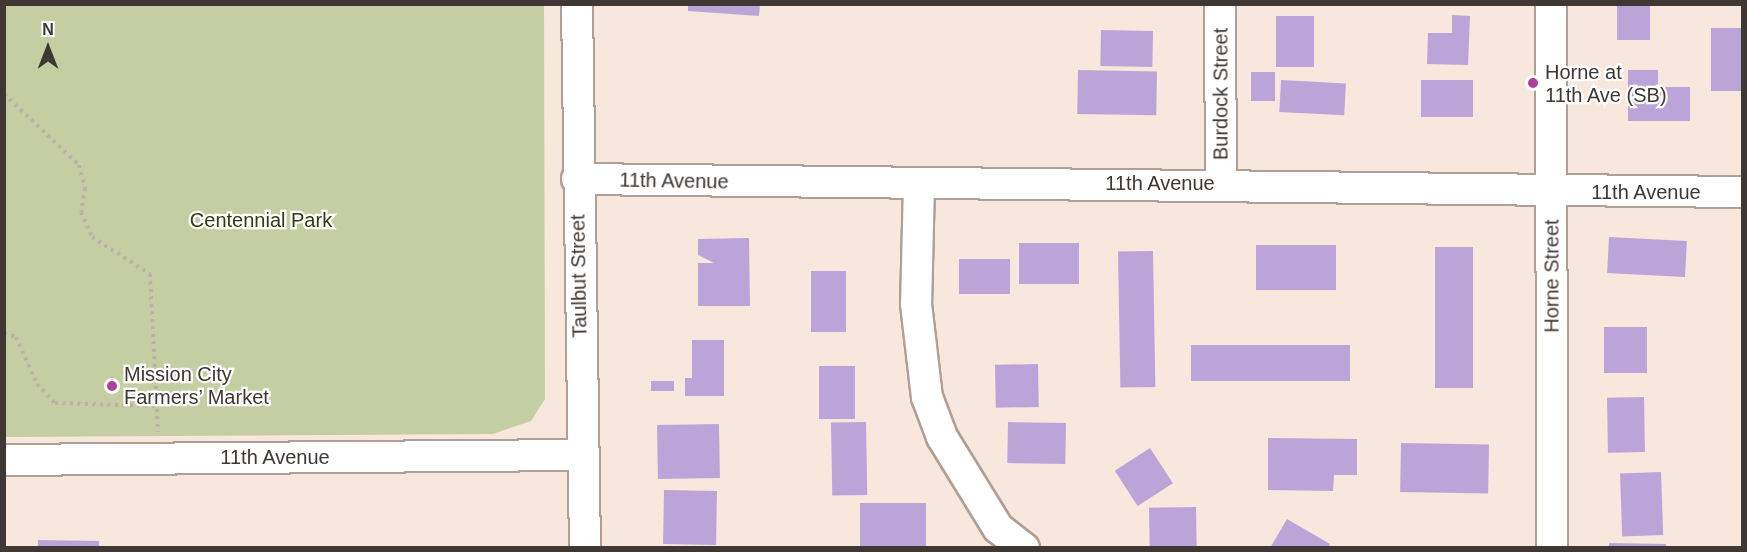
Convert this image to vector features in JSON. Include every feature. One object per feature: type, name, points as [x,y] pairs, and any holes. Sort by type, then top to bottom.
[{"type":"street","name":"Taulbut Street","points":[[577,4],[581,455],[585,548]]},
{"type":"street","name":"Burdock Street","points":[[1220,4],[1221,183]]},
{"type":"street","name":"Horne Street","points":[[1551,4],[1552,548]]},
{"type":"street","name":"11th Avenue","points":[[577,179],[919,183],[1221,183],[1552,191],[1743,192]]},
{"type":"street","points":[[919,183],[916,304],[927,397],[942,437],[999,528],[1024,548]]},
{"type":"street","name":"11th Avenue","points":[[4,460],[581,455]]},
{"type":"path","points":[[4,94],[79,165],[85,188],[81,212],[92,237],[150,274],[155,406],[160,458]]},
{"type":"path","points":[[4,333],[16,337],[37,384],[55,403],[155,406]]},
{"type":"green space","name":"Centennial Park","points":[[4,5],[544,5],[545,399],[531,421],[493,434],[5,437]]},
{"type":"building","points":[[688,4],[760,4],[759,16],[688,11]]},
{"type":"building","points":[[1617,4],[1650,4],[1650,40],[1617,40]]},
{"type":"building","points":[[1452,15],[1470,16],[1468,65],[1427,64],[1428,33],[1452,33]]},
{"type":"building","points":[[1276,16],[1314,16],[1314,67],[1276,67]]},
{"type":"building","points":[[1711,28],[1742,28],[1742,91],[1711,91]]},
{"type":"building","points":[[1101,30],[1153,31],[1152,67],[1100,66]]},
{"type":"building","points":[[1078,70],[1157,71],[1156,115],[1077,114]]},
{"type":"building","points":[[1628,70],[1658,70],[1658,87],[1690,87],[1690,121],[1628,121]]},
{"type":"building","points":[[1251,72],[1275,72],[1275,101],[1251,101]]},
{"type":"building","points":[[1281,80],[1346,83],[1344,115],[1279,112]]},
{"type":"building","points":[[1421,80],[1473,80],[1473,117],[1421,117]]},
{"type":"building","points":[[1609,237],[1687,241],[1685,277],[1607,273]]},
{"type":"building","points":[[749,238],[750,306],[698,306],[698,263],[714,263],[698,255],[698,239]]},
{"type":"building","points":[[1019,243],[1079,243],[1079,284],[1019,284]]},
{"type":"building","points":[[1256,245],[1336,245],[1336,290],[1256,290]]},
{"type":"building","points":[[1435,247],[1473,247],[1473,388],[1435,388]]},
{"type":"building","points":[[1153,251],[1155,387],[1120,388],[1118,252]]},
{"type":"building","points":[[959,259],[1010,259],[1010,294],[959,294]]},
{"type":"building","points":[[811,271],[846,271],[846,332],[811,332]]},
{"type":"building","points":[[1604,327],[1647,327],[1647,373],[1604,373]]},
{"type":"building","points":[[692,340],[724,340],[724,396],[685,396],[685,378],[692,378]]},
{"type":"building","points":[[1191,345],[1350,345],[1350,381],[1191,381]]},
{"type":"building","points":[[1038,364],[1039,407],[996,408],[995,365]]},
{"type":"building","points":[[819,366],[855,366],[855,419],[819,419]]},
{"type":"building","points":[[651,381],[674,381],[674,391],[651,391]]},
{"type":"building","points":[[1644,397],[1645,452],[1608,453],[1607,398]]},
{"type":"building","points":[[866,422],[867,495],[832,496],[831,423]]},
{"type":"building","points":[[1008,422],[1066,423],[1065,464],[1007,463]]},
{"type":"building","points":[[719,424],[720,478],[658,479],[657,425]]},
{"type":"building","points":[[1268,438],[1357,439],[1357,475],[1334,475],[1333,491],[1268,490]]},
{"type":"building","points":[[1401,443],[1489,445],[1488,494],[1400,492]]},
{"type":"building","points":[[1150,448],[1173,483],[1138,506],[1115,471]]},
{"type":"building","points":[[1661,472],[1663,535],[1622,536],[1620,473]]},
{"type":"building","points":[[664,490],[717,491],[716,545],[663,544]]},
{"type":"building","points":[[860,503],[926,503],[926,548],[860,548]]},
{"type":"building","points":[[1196,507],[1197,548],[1150,548],[1149,508]]},
{"type":"building","points":[[1287,519],[1330,544],[1328,548],[1270,548]]},
{"type":"building","points":[[38,540],[99,541],[99,548],[38,548]]},
{"type":"building","points":[[1609,543],[1666,544],[1666,548],[1609,548]]},
{"type":"place","name":"Horne at 11th Ave (SB)","points":[[1533,83]]},
{"type":"place","name":"Mission City Farmers’ Market","points":[[112,386]]}]
